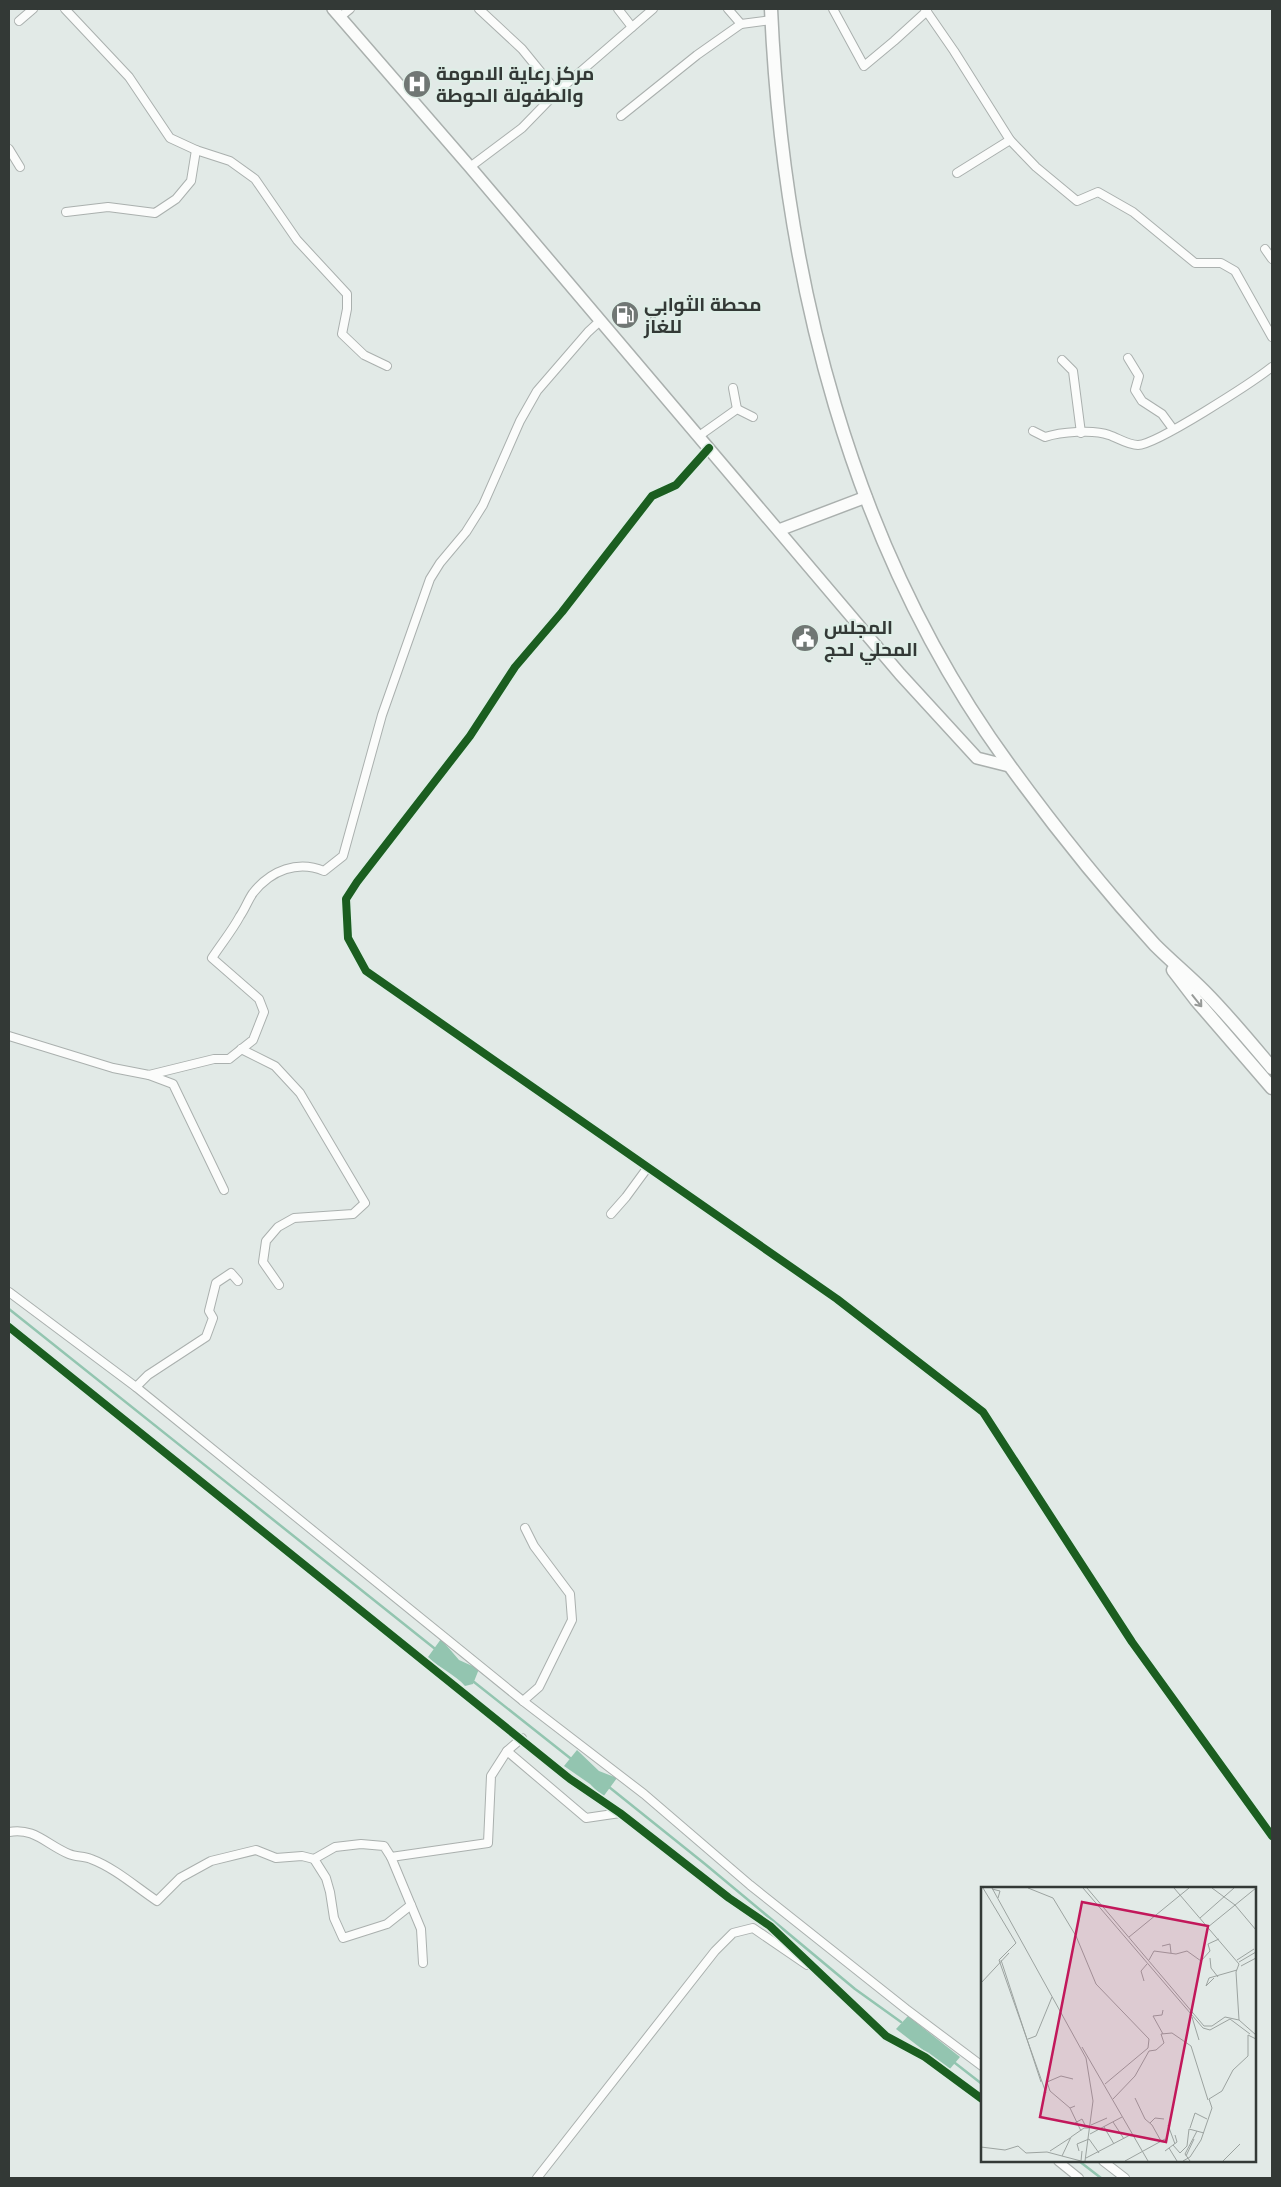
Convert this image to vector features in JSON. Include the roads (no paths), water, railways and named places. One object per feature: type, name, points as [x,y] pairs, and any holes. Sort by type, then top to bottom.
[{"type":"highway","points":[[772,14],[774,79],[784,166],[798,255],[815,336],[849,454],[918,617],[975,715],[1010,766],[1068,842],[1158,948],[1196,1000],[1272,1088]]},
{"type":"highway","points":[[1158,948],[1205,992],[1272,1068]]},
{"type":"main road","points":[[337,13],[470,166],[900,674],[977,758],[1010,766]]},
{"type":"main road","points":[[779,530],[866,497]]},
{"type":"street","points":[[19,21],[33,9]]},
{"type":"street","points":[[65,9],[129,78],[170,138],[196,150],[230,161],[255,179],[297,240],[347,294],[347,309],[342,334],[364,355],[387,366]]},
{"type":"street","points":[[337,13],[350,9]]},
{"type":"street","points":[[618,9],[632,27]]},
{"type":"street","points":[[470,166],[522,128],[557,92],[654,9]]},
{"type":"street","points":[[728,9],[741,24]]},
{"type":"street","points":[[833,9],[864,66],[894,41],[926,10],[1010,140],[1036,167],[1077,201],[1098,192],[1133,212],[1195,263],[1221,263],[1235,271],[1272,337]]},
{"type":"street","points":[[482,10],[522,49],[557,92]]},
{"type":"street","points":[[621,116],[697,55],[741,24],[772,14]]},
{"type":"street","points":[[957,173],[1010,140]]},
{"type":"street","points":[[9,149],[20,167]]},
{"type":"street","points":[[66,212],[108,207],[155,213],[176,199],[191,181],[196,150]]},
{"type":"street","points":[[1264,249],[1272,259]]},
{"type":"street","points":[[150,1075],[214,1059],[229,1058],[253,1040],[264,1012],[259,999],[212,958],[254,892],[273,875],[291,866],[313,866],[324,871],[343,856],[382,715],[430,579],[466,532],[482,505],[520,421],[537,391],[588,332],[601,320]]},
{"type":"street","points":[[1128,358],[1139,376],[1135,390],[1142,401],[1162,414],[1174,429]]},
{"type":"street","points":[[1062,360],[1073,371],[1080,433]]},
{"type":"street","points":[[1033,431],[1045,437],[1056,434],[1107,434],[1138,445],[1158,440],[1252,382],[1272,367]]},
{"type":"street","points":[[733,388],[737,409]]},
{"type":"street","points":[[699,436],[737,409]]},
{"type":"street","points":[[737,409],[754,417]]},
{"type":"street","points":[[710,448],[676,485],[652,496],[562,612],[515,666],[470,736],[357,882],[346,899],[348,938],[366,971],[837,1299],[983,1412],[1132,1642],[1272,1836]]},
{"type":"street","points":[[9,1036],[113,1068],[150,1075],[173,1084],[224,1190]]},
{"type":"street","points":[[241,1049],[275,1066],[300,1093],[365,1204],[353,1214],[294,1218],[278,1227],[266,1242],[262,1262],[278,1286]]},
{"type":"street","points":[[611,1214],[648,1167]]},
{"type":"street","points":[[136,1387],[148,1375],[206,1337],[213,1318],[209,1311],[216,1283],[231,1273],[238,1281]]},
{"type":"street","points":[[9,1292],[136,1387],[523,1701],[644,1794],[750,1885],[906,2009],[981,2065]]},
{"type":"street","points":[[9,1327],[522,1738],[570,1779],[620,1813],[770,1926],[886,2036],[925,2057],[981,2098]]},
{"type":"street","points":[[523,1701],[539,1687],[572,1620],[570,1594],[534,1546],[524,1528]]},
{"type":"street","points":[[391,1857],[488,1843],[491,1776],[507,1751],[522,1738]]},
{"type":"street","points":[[507,1751],[586,1818],[620,1813]]},
{"type":"street","points":[[9,1832],[20,1830],[34,1834],[70,1855],[90,1859],[108,1868],[157,1901],[180,1878],[211,1861],[256,1850],[276,1858],[302,1856],[314,1858],[334,1847],[361,1844],[384,1846],[391,1857],[421,1928],[423,1963]]},
{"type":"street","points":[[314,1858],[326,1878],[334,1918],[343,1938],[387,1924],[411,1905]]},
{"type":"street","points":[[753,1928],[755,1916]]},
{"type":"street","points":[[537,2178],[715,1951],[733,1932],[753,1928],[797,1960],[813,1968]]},
{"type":"street","points":[[1059,2162],[1079,2178]]},
{"type":"street","points":[[1105,2162],[1125,2178]]},
{"type":"waterway","points":[[9,1309],[434,1648]]},
{"type":"waterway","points":[[474,1682],[570,1758]]},
{"type":"waterway","points":[[609,1787],[855,1989],[901,2022]]},
{"type":"waterway","points":[[955,2063],[981,2083]]},
{"type":"waterway","points":[[1080,2162],[1101,2178]]},
{"type":"place","name":"مركز رعاية الامومة والطفولة الحوطة","points":[[417,84]]},
{"type":"place","name":"محطة الثوابي للغاز","points":[[625,315]]},
{"type":"place","name":"المجلس المحلي لحج","points":[[805,638]]}]
